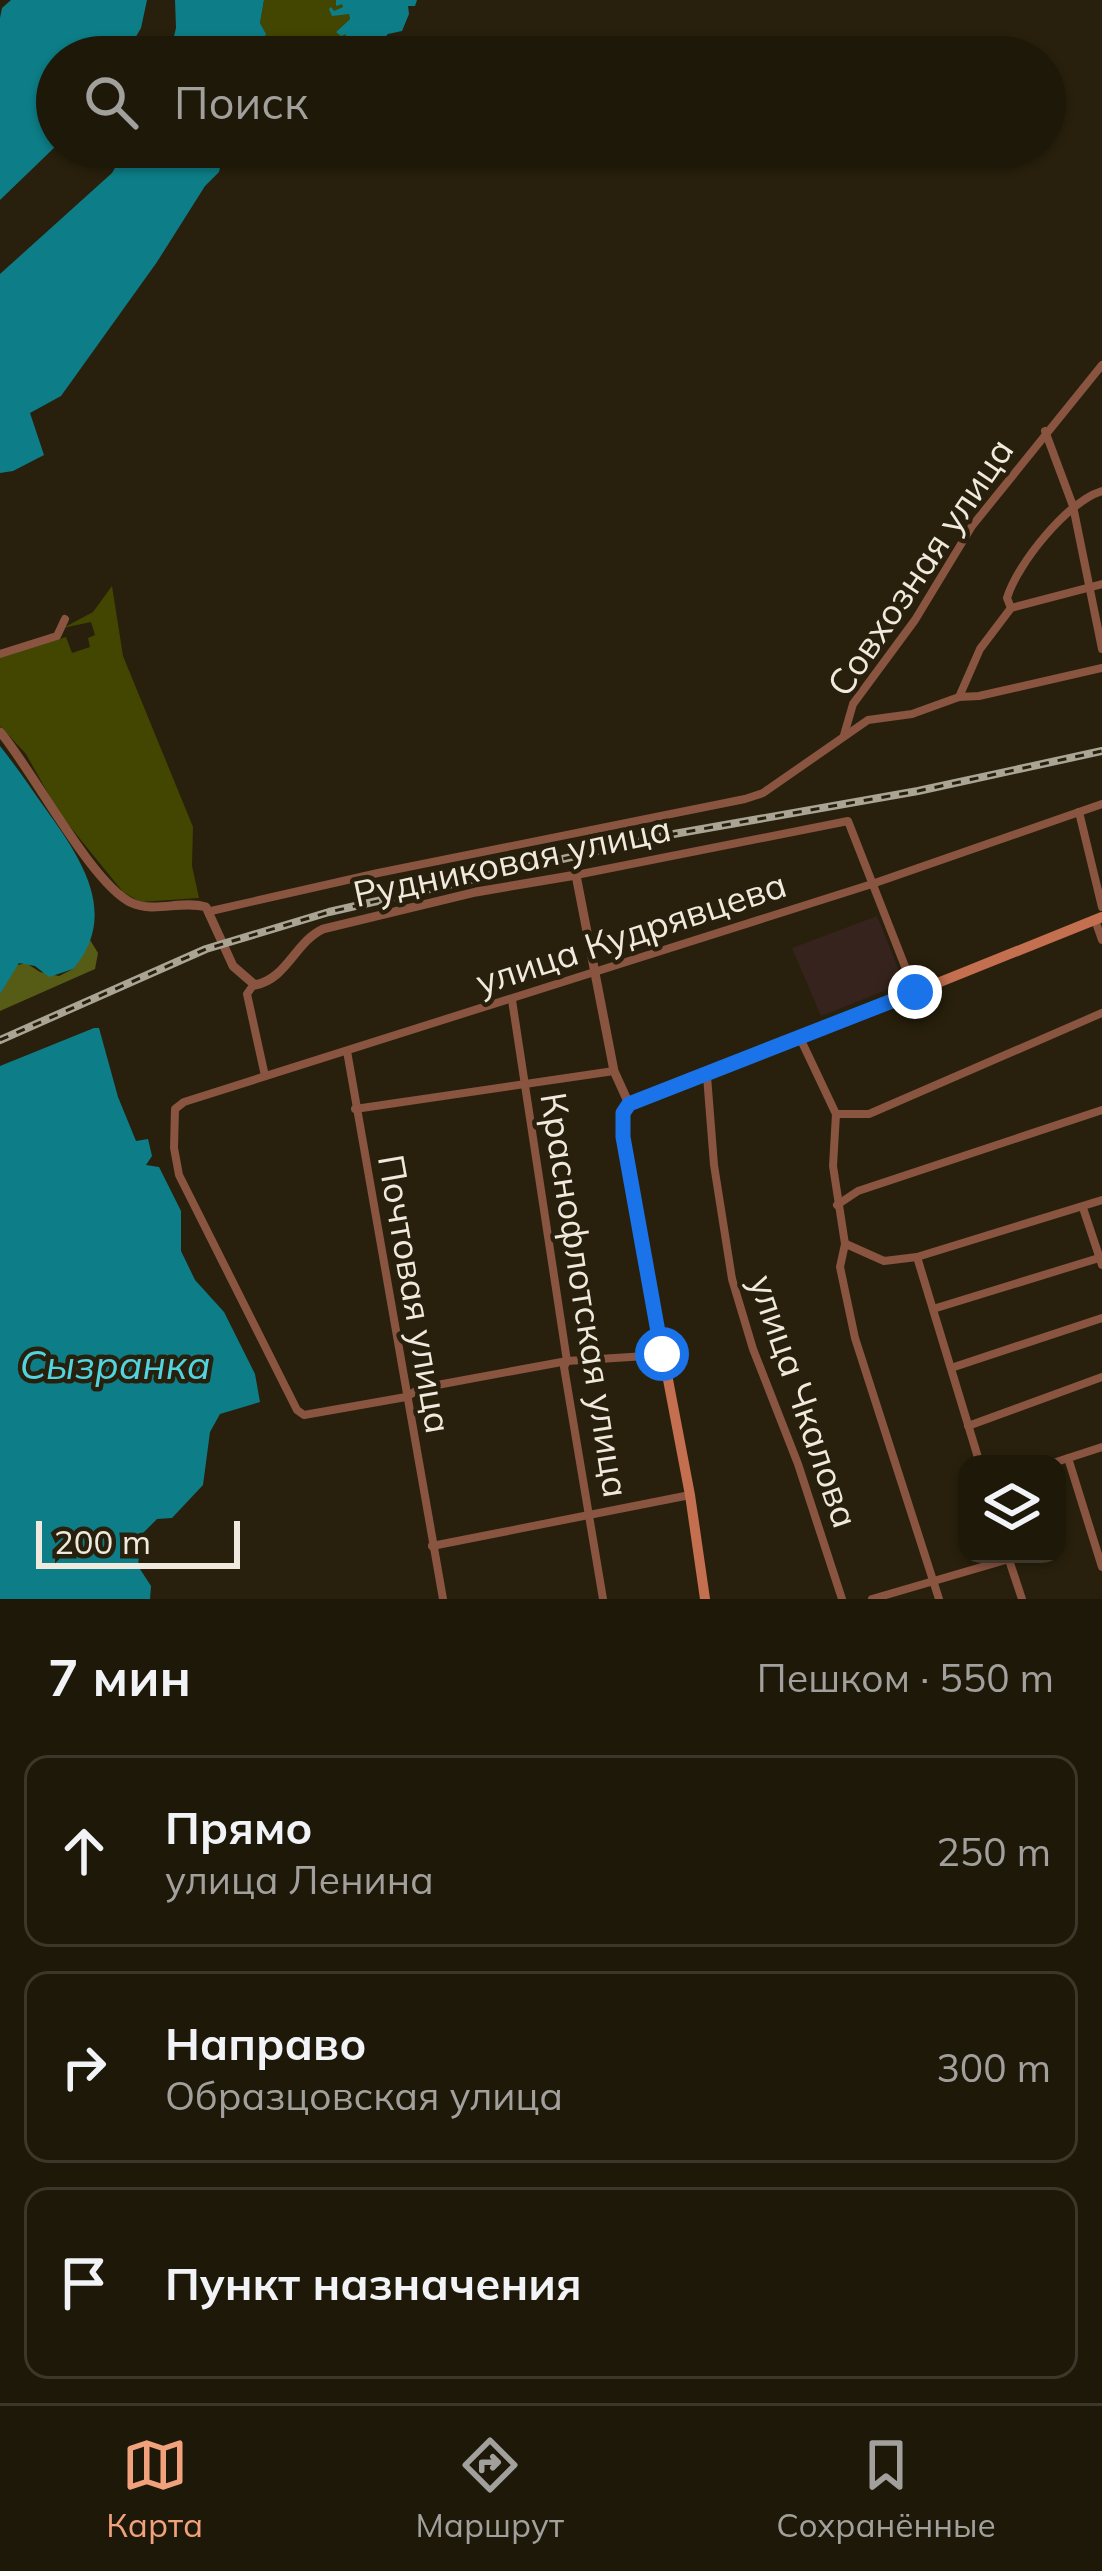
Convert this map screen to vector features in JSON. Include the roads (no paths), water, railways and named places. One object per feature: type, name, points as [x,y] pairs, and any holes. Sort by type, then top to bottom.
[{"type":"main road","points":[[705,1599],[623,1137],[623,1113],[629,1104],[1098,919]]},
{"type":"street","name":"Совхозная улица","points":[[843,736],[853,704],[915,620],[972,526],[1102,364]]},
{"type":"street","points":[[1046,431],[1073,506],[1102,650]]},
{"type":"street","points":[[1011,608],[1007,598],[1017,574],[1073,506],[1102,490]]},
{"type":"street","points":[[958,697],[980,649],[1011,608],[1102,584]]},
{"type":"street","points":[[0,654],[57,636],[65,619]]},
{"type":"street","points":[[0,732],[26,763],[64,825],[125,899],[145,906],[192,903],[211,911],[745,799],[764,793],[868,720],[912,714],[958,697],[1102,668]]},
{"type":"street","name":"улица Кудрявцева","points":[[406,1397],[304,1415],[297,1410],[179,1175],[174,1148],[176,1109],[184,1102],[872,884],[1102,804]]},
{"type":"street","points":[[1079,812],[1102,907]]},
{"type":"street","name":"Рудниковая улица","points":[[254,984],[273,979],[302,942],[323,928],[476,892],[844,820],[872,884]]},
{"type":"street","points":[[576,875],[614,1071],[629,1104]]},
{"type":"street","points":[[872,884],[915,992]]},
{"type":"street","points":[[211,911],[238,973],[254,984],[247,994],[266,1076]]},
{"type":"street","points":[[1098,919],[1102,940]]},
{"type":"street","name":"Краснофлотская улица","points":[[512,1000],[604,1599]]},
{"type":"street","points":[[836,1114],[869,1114],[1102,1013]]},
{"type":"street","points":[[800,1038],[836,1114],[833,1166],[845,1244],[841,1267],[855,1338],[939,1599]]},
{"type":"street","name":"Почтовая улица","points":[[347,1052],[442,1599]]},
{"type":"street","points":[[355,1109],[614,1071]]},
{"type":"street","name":"улица Чкалова","points":[[707,1076],[714,1165],[732,1279],[842,1599]]},
{"type":"street","points":[[837,1204],[857,1191],[1102,1110]]},
{"type":"street","points":[[845,1244],[884,1261],[917,1257],[1102,1200]]},
{"type":"street","points":[[933,1310],[1101,1260],[1083,1208]]},
{"type":"street","points":[[917,1257],[977,1455]]},
{"type":"street","points":[[951,1368],[1102,1318]]},
{"type":"street","points":[[406,1397],[422,1388],[567,1361],[662,1354]]},
{"type":"street","points":[[968,1426],[1102,1377]]},
{"type":"street","points":[[1102,1447],[1068,1458],[1102,1568]]},
{"type":"street","points":[[432,1546],[690,1495]]},
{"type":"street","points":[[872,1599],[990,1563]]},
{"type":"street","points":[[1010,1563],[1022,1599]]},
{"type":"water","points":[[11,0],[147,0],[136,36],[36,36],[36,165],[0,200],[0,18]]},
{"type":"water","points":[[175,0],[264,0],[260,23],[265,36],[174,36]]},
{"type":"water","points":[[336,0],[417,0],[415,6],[408,6],[402,31],[386,36],[341,36],[336,32],[350,19],[349,14],[332,16],[331,7],[334,11],[343,7],[336,6]]},
{"type":"water","points":[[115,168],[220,168],[61,396],[30,413],[44,455],[0,473],[0,274]]},
{"type":"water","points":[[0,746],[81,865],[90,885],[94,927],[73,969],[49,977],[35,966],[19,963],[0,994]]},
{"type":"water","name":"Сызранка","points":[[99,1028],[136,1141],[148,1139],[152,1156],[146,1165],[159,1167],[181,1211],[181,1251],[195,1280],[224,1312],[255,1374],[260,1402],[220,1414],[210,1432],[203,1485],[172,1518],[157,1519],[141,1535],[138,1566],[151,1586],[150,1599],[0,1599],[0,1066]]},
{"type":"railway","points":[[0,1040],[206,949],[329,912],[668,835],[918,791],[1102,751]]}]
